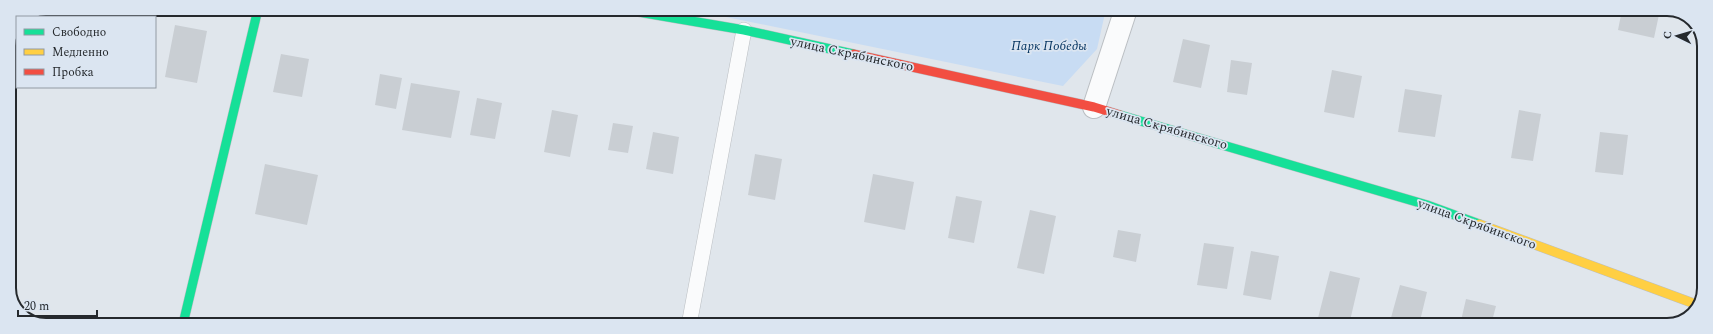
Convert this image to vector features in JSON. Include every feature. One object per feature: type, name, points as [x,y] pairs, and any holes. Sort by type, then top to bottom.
[{"type":"street","points":[[184,318],[256,16]]},
{"type":"street","name":"улица Скрябинского","points":[[662,16],[744,30],[1094,107],[1427,205],[1693,303]]},
{"type":"street","points":[[1094,107],[1124,16]]},
{"type":"lane","points":[[689,318],[744,30]]},
{"type":"green space","name":"Парк Победы","points":[[721,16],[1104,16],[1097,49],[1063,86]]},
{"type":"building","points":[[1621,16],[1659,16],[1654,38],[1618,30]]},
{"type":"building","points":[[175,25],[207,31],[197,83],[165,77]]},
{"type":"building","points":[[1183,39],[1210,45],[1201,88],[1173,82]]},
{"type":"building","points":[[281,54],[309,59],[302,97],[273,92]]},
{"type":"building","points":[[1231,60],[1252,63],[1247,95],[1227,92]]},
{"type":"building","points":[[1332,70],[1362,76],[1354,118],[1324,112]]},
{"type":"building","points":[[380,74],[402,78],[396,109],[375,105]]},
{"type":"building","points":[[411,83],[460,91],[451,138],[402,130]]},
{"type":"building","points":[[1405,89],[1442,95],[1435,137],[1398,132]]},
{"type":"building","points":[[477,98],[502,103],[495,139],[470,135]]},
{"type":"building","points":[[552,110],[578,115],[570,157],[544,152]]},
{"type":"building","points":[[1519,110],[1541,114],[1533,161],[1511,158]]},
{"type":"building","points":[[613,123],[633,126],[628,153],[608,150]]},
{"type":"building","points":[[653,132],[679,137],[673,174],[646,169]]},
{"type":"building","points":[[1600,132],[1628,135],[1623,175],[1595,172]]},
{"type":"building","points":[[755,154],[782,159],[775,200],[748,195]]},
{"type":"building","points":[[265,164],[318,175],[307,225],[255,214]]},
{"type":"building","points":[[873,174],[914,182],[905,230],[864,222]]},
{"type":"building","points":[[956,196],[982,201],[974,243],[948,238]]},
{"type":"building","points":[[1030,210],[1056,216],[1044,274],[1017,268]]},
{"type":"building","points":[[1118,230],[1141,234],[1136,262],[1113,257]]},
{"type":"building","points":[[1204,243],[1234,247],[1227,289],[1197,285]]},
{"type":"building","points":[[1251,251],[1279,256],[1271,300],[1243,295]]},
{"type":"building","points":[[1330,271],[1360,278],[1351,318],[1318,318]]},
{"type":"building","points":[[1400,285],[1427,292],[1421,318],[1391,318]]},
{"type":"building","points":[[1466,299],[1496,306],[1493,318],[1462,318]]},
{"type":"traffic: fast","points":[[184,318],[256,16]]},
{"type":"traffic: fast","points":[[662,16],[744,30],[853,54]]},
{"type":"traffic: fast","points":[[1120,115],[1427,205],[1479,224]]},
{"type":"traffic: slow","points":[[1479,224],[1693,303]]},
{"type":"traffic: jam","points":[[853,54],[1094,107],[1120,115]]}]
